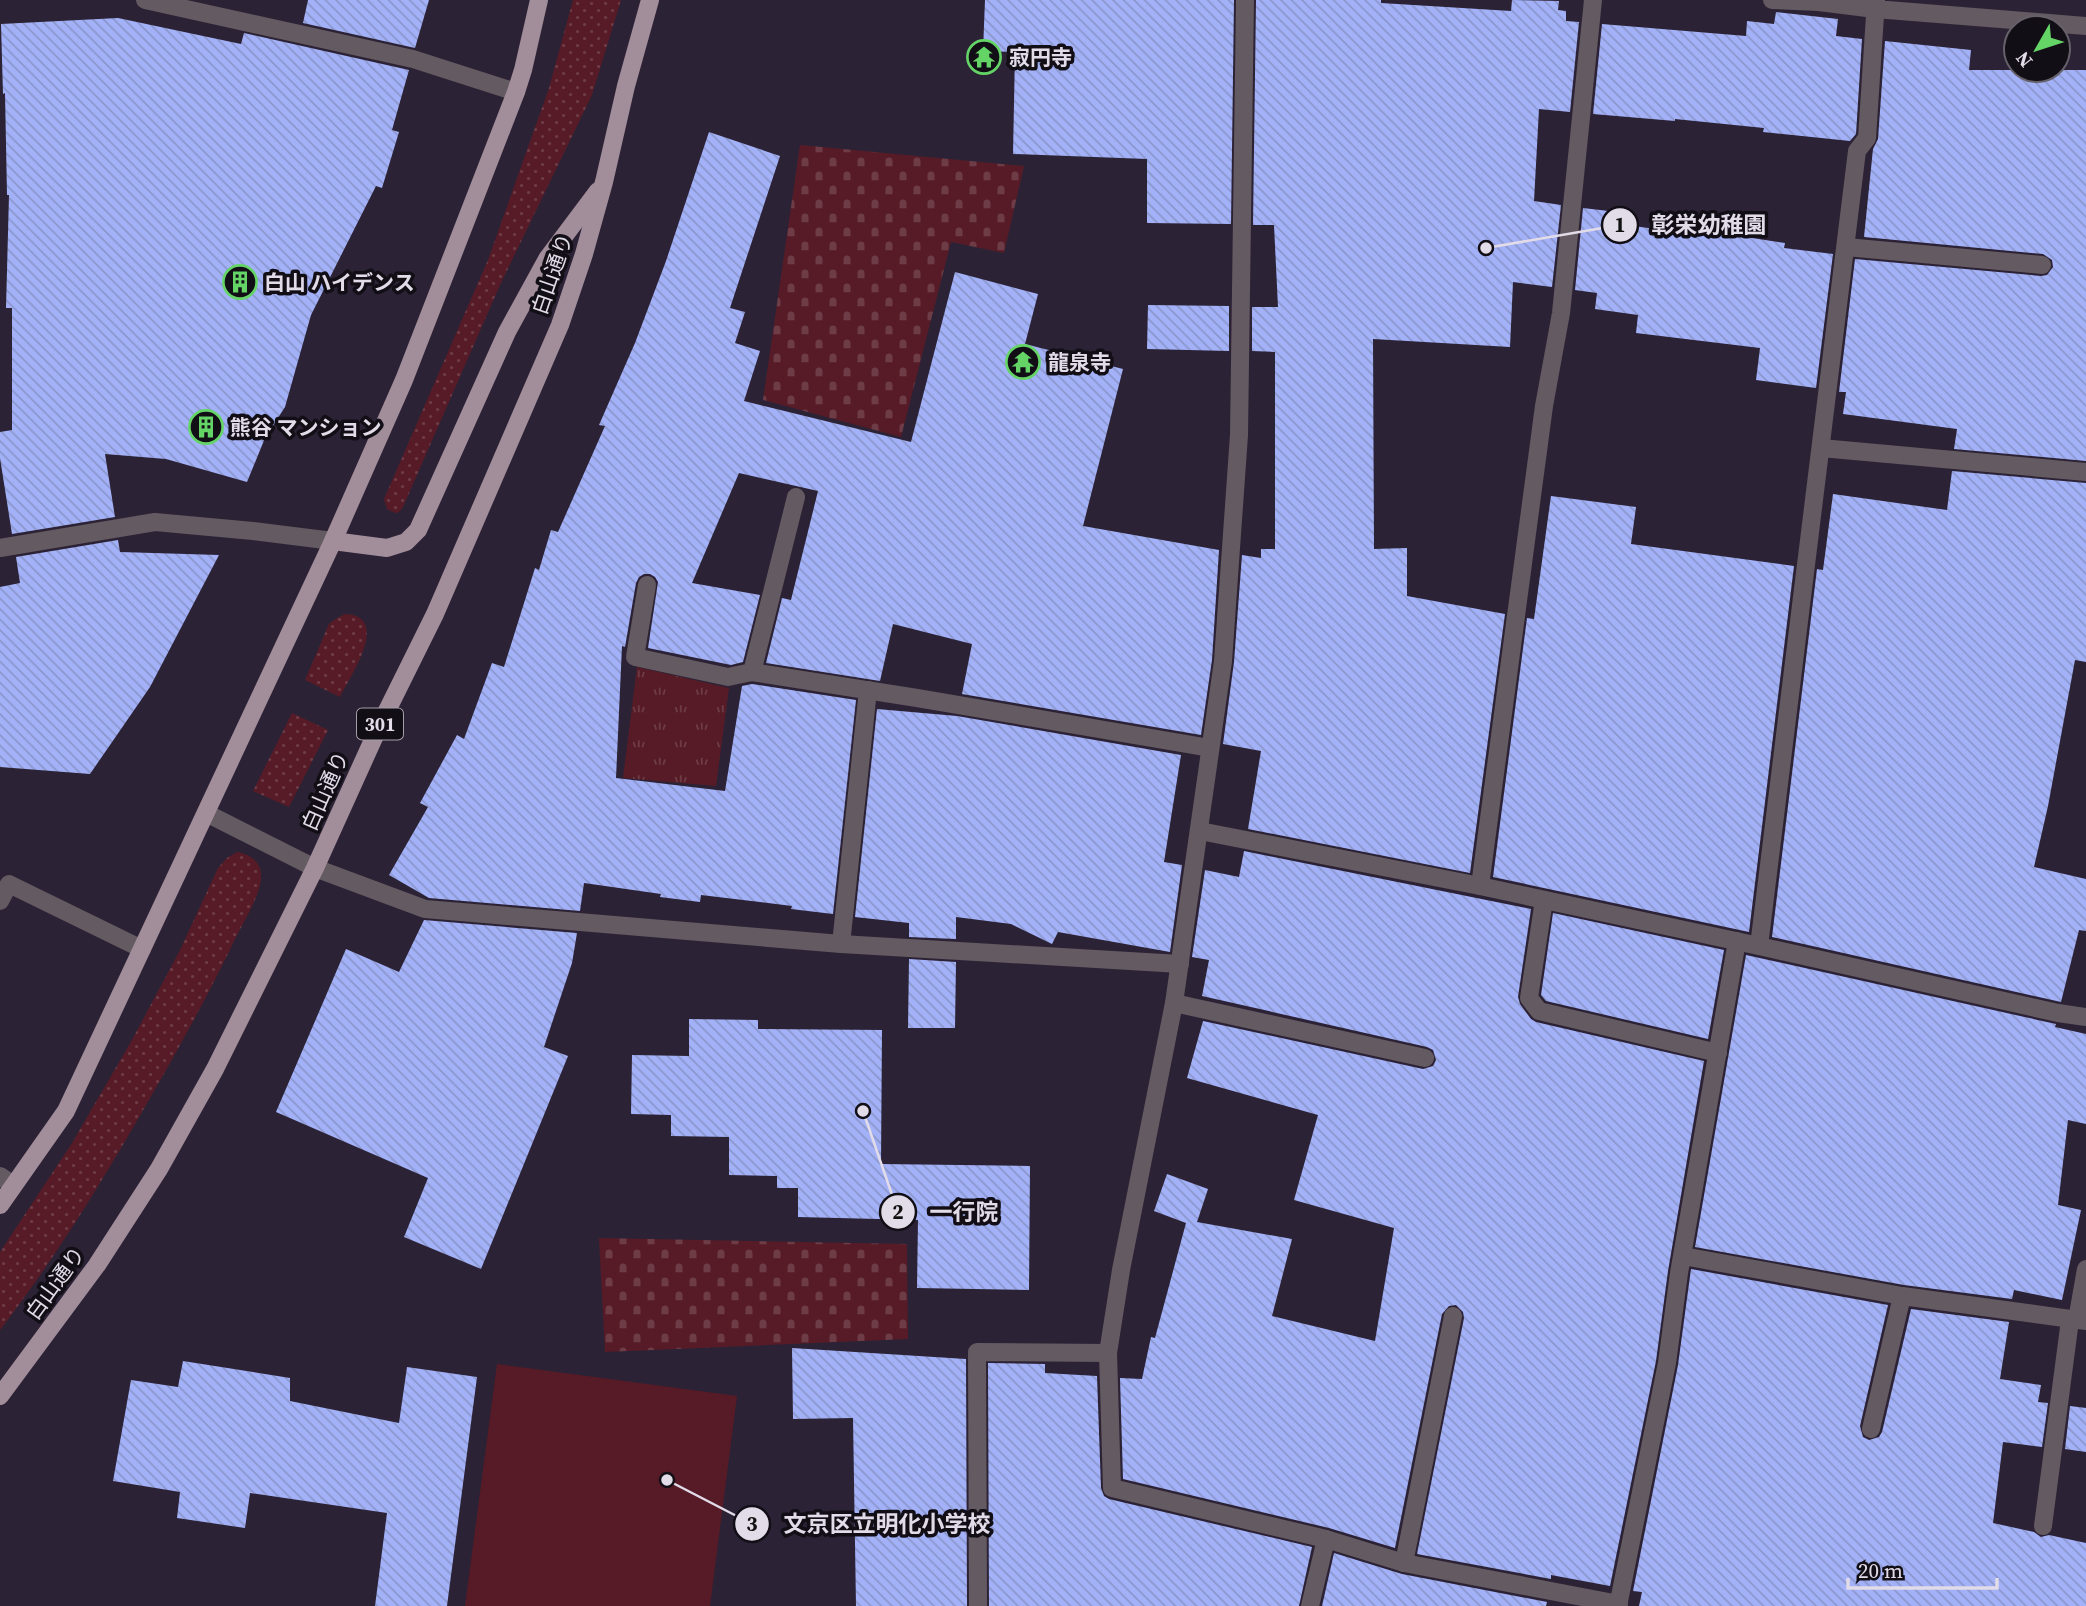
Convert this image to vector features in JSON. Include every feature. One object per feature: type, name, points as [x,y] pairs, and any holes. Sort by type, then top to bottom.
[{"type":"main road","points":[[0,1205],[7,1180],[66,1111],[333,541],[404,380],[516,92],[538,0]]},
{"type":"main road","name":"白山通り","points":[[0,1396],[97,1265],[159,1170],[215,1069],[435,614],[559,325],[584,254],[650,0]]},
{"type":"main road","points":[[333,541],[387,548],[406,542],[418,530],[507,332],[547,259],[604,182]]},
{"type":"street","points":[[145,0],[413,59],[516,92]]},
{"type":"street","points":[[1245,0],[1239,435],[1223,661],[1174,1003],[1121,1270],[1108,1353],[1112,1488],[1326,1539],[1404,1563],[1618,1605],[1667,1363],[1679,1273],[1737,941]]},
{"type":"street","points":[[1480,886],[1544,406],[1561,313],[1593,0]]},
{"type":"street","points":[[1772,0],[1876,4],[2086,26]]},
{"type":"street","points":[[1759,946],[1857,151],[1867,138],[1876,4]]},
{"type":"street","points":[[1846,247],[2042,265]]},
{"type":"street","points":[[1821,448],[2086,472]]},
{"type":"street","points":[[752,672],[796,497]]},
{"type":"street","points":[[0,548],[155,522],[333,541]]},
{"type":"street","points":[[647,585],[635,657],[728,677],[752,672],[1210,748]]},
{"type":"street","points":[[841,944],[868,690]]},
{"type":"street","points":[[206,813],[314,868],[425,909],[841,944],[1180,964]]},
{"type":"street","points":[[1200,831],[1480,886],[2086,1017]]},
{"type":"street","points":[[0,901],[9,884],[142,949]]},
{"type":"street","points":[[1544,900],[1529,998],[1539,1011],[1718,1054]]},
{"type":"street","points":[[1174,1003],[1425,1058]]},
{"type":"street","points":[[1683,1256],[1902,1296],[2078,1320]]},
{"type":"street","points":[[2043,1526],[2086,1269]]},
{"type":"street","points":[[1871,1429],[1902,1296]]},
{"type":"street","points":[[1404,1563],[1453,1315]]},
{"type":"street","points":[[978,1606],[977,1352],[1108,1353]]},
{"type":"street","points":[[1311,1606],[1326,1539]]},
{"type":"green space","points":[[573,0],[621,0],[592,95],[500,285],[403,507],[395,513],[387,509],[384,499],[488,260],[549,88]]},
{"type":"green space","points":[[800,145],[1024,166],[1004,253],[951,242],[901,437],[763,400]]},
{"type":"green space","points":[[345,614],[359,617],[365,625],[367,636],[364,649],[340,697],[305,680],[329,624]]},
{"type":"green space","points":[[637,667],[729,688],[716,786],[623,778]]},
{"type":"green space","points":[[292,713],[328,730],[289,807],[253,791]]},
{"type":"green space","points":[[237,852],[254,859],[260,870],[260,882],[251,908],[190,1026],[109,1168],[57,1250],[0,1330],[0,1252],[72,1143],[132,1040],[180,950],[218,868]]},
{"type":"green space","points":[[599,1238],[907,1244],[908,1339],[605,1352]]},
{"type":"green space","points":[[497,1364],[737,1396],[710,1606],[465,1606]]},
{"type":"building","points":[[308,0],[429,0],[415,48],[303,23]]},
{"type":"building","points":[[985,0],[1234,0],[1231,224],[1147,223],[1147,159],[1013,154],[1015,52],[983,51]]},
{"type":"building","points":[[1256,0],[1381,0],[1381,3],[1511,11],[1512,0],[1559,1],[1558,10],[1566,11],[1566,21],[1579,22],[1570,112],[1539,109],[1534,201],[1561,205],[1552,287],[1513,282],[1510,347],[1373,339],[1374,549],[1407,548],[1407,596],[1505,614],[1470,873],[1248,829],[1261,751],[1223,744],[1234,662],[1242,555],[1261,558],[1261,549],[1275,549],[1275,352],[1252,351],[1252,307],[1278,307],[1274,225],[1253,225]]},
{"type":"building","points":[[1776,12],[1838,19],[1836,36],[1862,39],[1856,134],[1850,141],[1763,132],[1764,128],[1593,114],[1602,24],[1746,36],[1747,21],[1774,24]]},
{"type":"building","points":[[118,18],[241,44],[244,33],[409,70],[392,130],[399,132],[382,188],[376,186],[311,315],[285,407],[265,438],[247,482],[166,459],[105,454],[115,517],[12,534],[0,458],[0,432],[12,430],[12,308],[6,308],[9,195],[1,24]]},
{"type":"building","points":[[1885,41],[1971,50],[1969,70],[2002,70],[2002,84],[2072,84],[2072,70],[2086,70],[2086,461],[1954,449],[1957,429],[1843,414],[1846,392],[1839,392],[1855,259],[2041,276],[2047,275],[2053,267],[2052,260],[2043,254],[1864,237],[1873,149],[1878,139]]},
{"type":"building","points":[[709,132],[780,156],[730,308],[745,312],[735,343],[760,351],[744,401],[911,442],[955,272],[1038,294],[1025,344],[1123,369],[1083,526],[1219,550],[1212,660],[1201,735],[962,694],[972,644],[893,624],[880,681],[766,663],[782,598],[791,600],[818,491],[739,473],[692,583],[760,595],[743,662],[731,665],[648,648],[658,582],[650,574],[639,577],[625,647],[622,646],[616,778],[725,791],[742,686],[752,684],[856,700],[833,914],[701,895],[700,902],[584,883],[580,911],[429,898],[389,875],[428,807],[420,803],[457,735],[464,739],[492,663],[504,667],[535,568],[539,570],[551,530],[558,532],[605,426],[599,425],[635,343],[666,261]]},
{"type":"building","points":[[1583,208],[1634,214],[1633,226],[1718,237],[1719,233],[1785,243],[1784,248],[1833,254],[1816,388],[1756,380],[1760,348],[1636,333],[1638,315],[1595,309],[1597,293],[1575,290]]},
{"type":"building","points":[[1148,305],[1229,306],[1229,351],[1147,349]]},
{"type":"building","points":[[1952,471],[2086,483],[2086,662],[2075,660],[2034,867],[2086,879],[2086,931],[2079,930],[2061,1002],[1772,937],[1817,569],[1823,570],[1833,494],[1947,510]]},
{"type":"building","points":[[1551,496],[1636,507],[1631,544],[1794,566],[1749,932],[1493,877],[1527,618],[1534,619]]},
{"type":"building","points":[[118,540],[120,552],[219,555],[150,687],[90,774],[0,767],[0,587],[20,583],[16,557]]},
{"type":"building","points":[[877,709],[957,716],[1181,755],[1164,862],[1182,865],[1170,952],[1058,932],[1052,944],[1011,924],[956,917],[956,939],[909,937],[909,923],[855,917]]},
{"type":"building","points":[[1244,851],[1531,909],[1518,997],[1531,1019],[1704,1061],[1668,1271],[1656,1361],[1610,1586],[1551,1575],[1551,1579],[1417,1554],[1464,1318],[1463,1312],[1456,1305],[1449,1306],[1442,1314],[1395,1548],[1329,1528],[1123,1479],[1120,1378],[1142,1379],[1151,1337],[1155,1338],[1186,1223],[1154,1211],[1167,1174],[1208,1189],[1197,1222],[1292,1239],[1272,1316],[1375,1341],[1394,1228],[1294,1200],[1318,1115],[1187,1078],[1203,1021],[1423,1069],[1433,1066],[1436,1060],[1433,1050],[1427,1047],[1202,996],[1209,960],[1192,957],[1205,870],[1239,877]]},
{"type":"building","points":[[1553,913],[1724,950],[1708,1039],[1546,1001],[1541,995]]},
{"type":"building","points":[[424,920],[577,933],[572,963],[544,1047],[568,1056],[481,1269],[404,1237],[428,1178],[276,1112],[346,949],[399,972]]},
{"type":"building","points":[[1746,955],[2056,1024],[2055,1027],[2086,1034],[2086,1124],[2068,1120],[2058,1205],[2081,1210],[2062,1300],[2014,1290],[2012,1299],[1904,1285],[1695,1247]]},
{"type":"building","points":[[909,959],[956,962],[955,1028],[908,1028]]},
{"type":"building","points":[[689,1019],[758,1020],[758,1029],[882,1030],[881,1164],[1030,1166],[1029,1290],[917,1288],[918,1220],[798,1217],[798,1188],[777,1188],[777,1176],[729,1175],[729,1137],[671,1136],[671,1115],[631,1114],[632,1055],[689,1056]]},
{"type":"building","points":[[1691,1269],[1888,1305],[1860,1426],[1863,1437],[1869,1440],[1879,1437],[1882,1432],[1911,1309],[2009,1322],[2000,1379],[2041,1385],[2038,1402],[2048,1403],[2042,1447],[2003,1442],[1993,1523],[2034,1532],[2041,1537],[2049,1535],[2086,1543],[2086,1606],[1639,1606],[1642,1592],[1633,1591],[1678,1365]]},
{"type":"building","points":[[792,1348],[966,1359],[967,1606],[856,1606],[853,1418],[793,1419]]},
{"type":"building","points":[[183,1361],[290,1378],[290,1401],[399,1423],[407,1367],[477,1377],[447,1606],[375,1606],[387,1513],[250,1493],[245,1528],[177,1518],[180,1492],[113,1481],[131,1380],[178,1387]]},
{"type":"building","points":[[988,1363],[1045,1364],[1045,1373],[1097,1376],[1101,1488],[1104,1496],[1312,1547],[1299,1606],[989,1606]]},
{"type":"building","points":[[2070,1406],[2086,1408],[2086,1452],[2065,1449]]},
{"type":"building","points":[[1334,1553],[1402,1574],[1547,1602],[1546,1606],[1322,1606]]},
{"type":"place","name":"寂円寺","points":[[984,57]]},
{"type":"place","name":"彰栄幼稚園","points":[[1486,248]]},
{"type":"place","name":"白山 ハイデンス","points":[[240,282]]},
{"type":"place","name":"龍泉寺","points":[[1023,362]]},
{"type":"place","name":"熊谷 マンション","points":[[206,427]]},
{"type":"place","name":"一行院","points":[[863,1111]]},
{"type":"place","name":"文京区立明化小学校","points":[[667,1480]]}]
